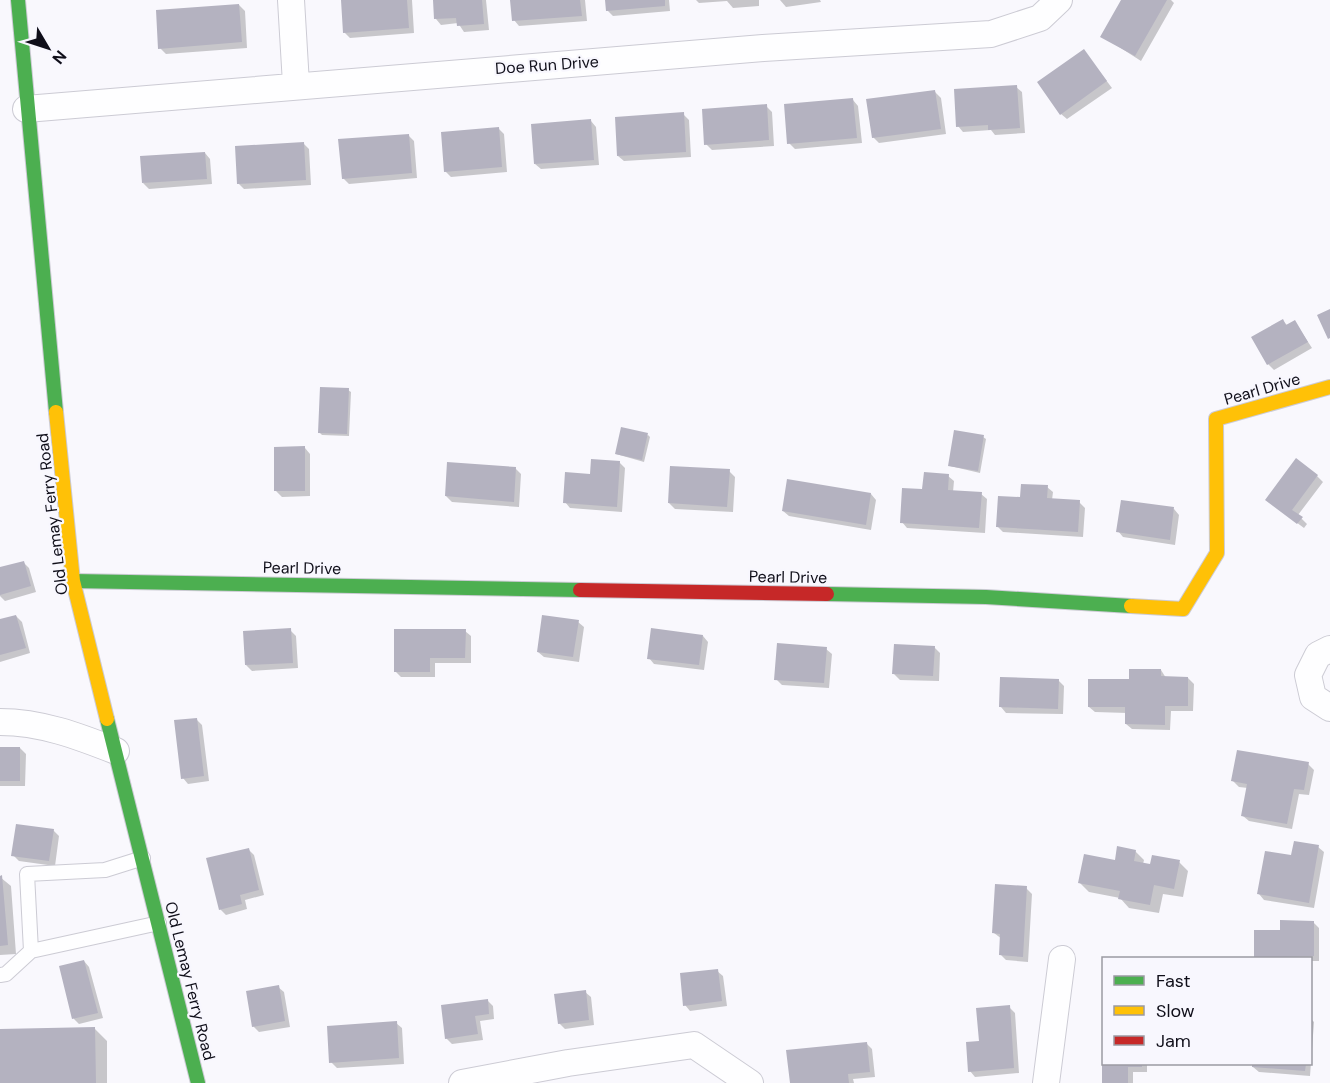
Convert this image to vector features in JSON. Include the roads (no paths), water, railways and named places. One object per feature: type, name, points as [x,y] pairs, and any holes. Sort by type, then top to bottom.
[{"type":"street","name":"Old Lemay Ferry Road","points":[[18,0],[26,109],[73,581],[198,1083]]},
{"type":"street","points":[[291,0],[296,84]]},
{"type":"street","name":"Doe Run Drive","points":[[26,109],[149,100],[296,84],[763,48],[991,34],[1040,18],[1059,0]]},
{"type":"street","name":"Pearl Drive","points":[[73,581],[986,597],[1183,609],[1217,553],[1216,419],[1330,387]]},
{"type":"street","points":[[1330,649],[1318,655],[1308,675],[1313,697],[1330,708]]},
{"type":"street","points":[[0,722],[38,725],[76,735],[116,751]]},
{"type":"street","points":[[1047,1083],[1062,959]]},
{"type":"street","points":[[462,1083],[568,1063],[694,1045],[750,1083]]},
{"type":"lane","points":[[31,951],[27,874],[105,870],[143,858]]},
{"type":"lane","points":[[0,975],[6,974],[31,951],[159,923]]}]
